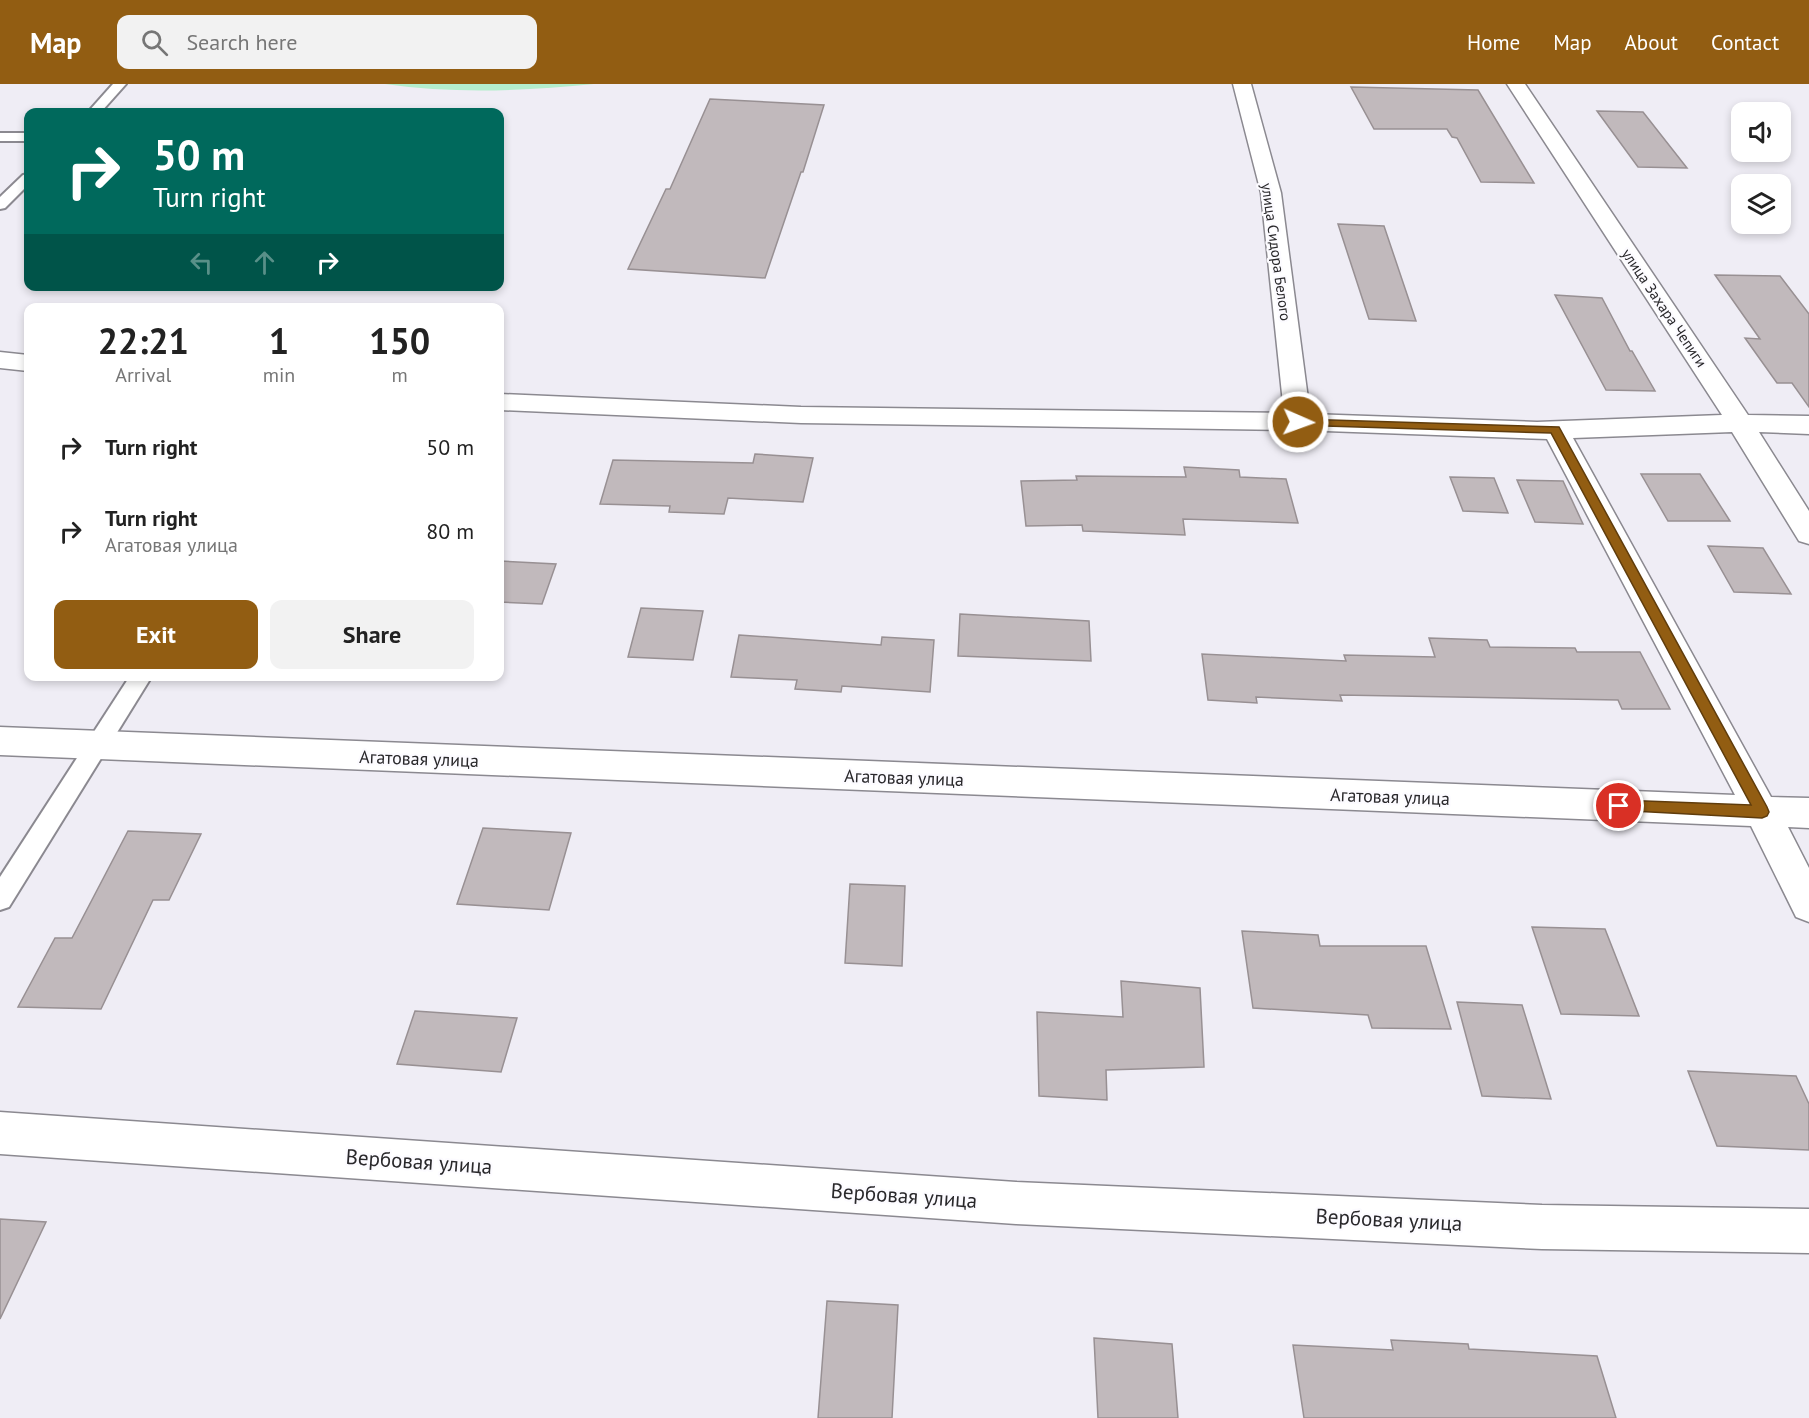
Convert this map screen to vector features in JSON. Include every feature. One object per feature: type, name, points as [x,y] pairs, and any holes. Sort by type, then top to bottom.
[{"type":"street","name":"улица Сидора Белого","points":[[1242,84],[1270,193],[1298,422]]},
{"type":"street","name":"улица Захара Чепиги","points":[[1516,84],[1522,97],[1740,423],[1809,534]]},
{"type":"street","points":[[0,360],[24,363]]},
{"type":"street","points":[[504,402],[801,416],[1298,422],[1555,430],[1740,423],[1809,425]]},
{"type":"street","points":[[1555,430],[1762,812],[1809,905]]},
{"type":"street","name":"Агатовая улица","points":[[0,741],[98,747],[1809,813]]},
{"type":"street","name":"Вербовая улица","points":[[0,1132],[1016,1203],[1542,1227],[1809,1231]]},
{"type":"lane","points":[[98,108],[120,84]]},
{"type":"lane","points":[[0,136],[24,137]]},
{"type":"lane","points":[[0,205],[24,182]]},
{"type":"lane","points":[[0,899],[139,681]]},
{"type":"green space","points":[[385,84],[594,84],[463,90]]},
{"type":"building","points":[[1351,87],[1478,90],[1534,183],[1481,182],[1457,138],[1452,137],[1447,129],[1374,129]]},
{"type":"building","points":[[710,99],[824,105],[765,278],[628,269],[666,189],[670,189]]},
{"type":"building","points":[[1597,111],[1643,112],[1687,168],[1638,167]]},
{"type":"building","points":[[1338,224],[1384,226],[1416,321],[1369,319]]},
{"type":"building","points":[[1715,275],[1780,276],[1809,314],[1809,407],[1792,383],[1777,383],[1745,338],[1760,339]]},
{"type":"building","points":[[1555,295],[1602,298],[1630,351],[1655,391],[1606,390]]},
{"type":"building","points":[[755,454],[813,458],[803,502],[728,498],[724,514],[669,512],[670,506],[600,504],[613,460],[753,463]]},
{"type":"building","points":[[1184,467],[1239,470],[1240,477],[1286,479],[1298,523],[1183,519],[1185,535],[1083,531],[1082,525],[1026,526],[1021,481],[1077,480],[1076,476],[1186,477]]},
{"type":"building","points":[[1641,474],[1700,474],[1730,521],[1668,521]]},
{"type":"building","points":[[1450,477],[1494,478],[1508,513],[1463,511]]},
{"type":"building","points":[[1517,480],[1563,481],[1583,524],[1535,522]]},
{"type":"building","points":[[1708,546],[1763,548],[1791,594],[1734,592]]},
{"type":"building","points":[[504,561],[556,564],[542,604],[504,602]]},
{"type":"building","points":[[641,608],[703,611],[693,660],[628,657]]},
{"type":"building","points":[[960,614],[1089,621],[1091,661],[958,656]]},
{"type":"building","points":[[739,635],[881,645],[882,637],[934,640],[930,692],[842,686],[841,692],[795,689],[797,680],[731,677]]},
{"type":"building","points":[[1429,638],[1487,640],[1490,647],[1575,648],[1577,652],[1640,652],[1670,709],[1622,709],[1618,700],[1340,695],[1342,701],[1256,697],[1257,703],[1208,700],[1202,654],[1346,661],[1344,655],[1435,657]]},
{"type":"building","points":[[483,828],[571,833],[549,910],[457,904]]},
{"type":"building","points":[[128,831],[201,834],[169,900],[153,900],[101,1009],[18,1007],[55,938],[72,938]]},
{"type":"building","points":[[850,884],[905,886],[902,966],[845,963]]},
{"type":"building","points":[[1532,927],[1605,929],[1639,1016],[1561,1014]]},
{"type":"building","points":[[1242,931],[1318,935],[1320,946],[1426,946],[1451,1029],[1372,1028],[1368,1015],[1253,1008]]},
{"type":"building","points":[[1121,981],[1200,988],[1204,1067],[1106,1070],[1107,1100],[1039,1096],[1037,1012],[1123,1017]]},
{"type":"building","points":[[1457,1002],[1522,1005],[1551,1099],[1482,1096]]},
{"type":"building","points":[[415,1011],[517,1018],[501,1072],[397,1064]]},
{"type":"building","points":[[1688,1071],[1796,1076],[1809,1104],[1809,1150],[1717,1146]]},
{"type":"building","points":[[0,1219],[46,1222],[0,1319]]},
{"type":"building","points":[[827,1301],[898,1305],[892,1418],[818,1418]]},
{"type":"building","points":[[1094,1338],[1172,1344],[1178,1418],[1098,1418]]},
{"type":"building","points":[[1391,1340],[1468,1344],[1469,1349],[1597,1356],[1616,1418],[1304,1418],[1293,1345],[1393,1350]]},
{"type":"route","points":[[1298,422],[1555,430],[1762,812],[1619,806]]}]
